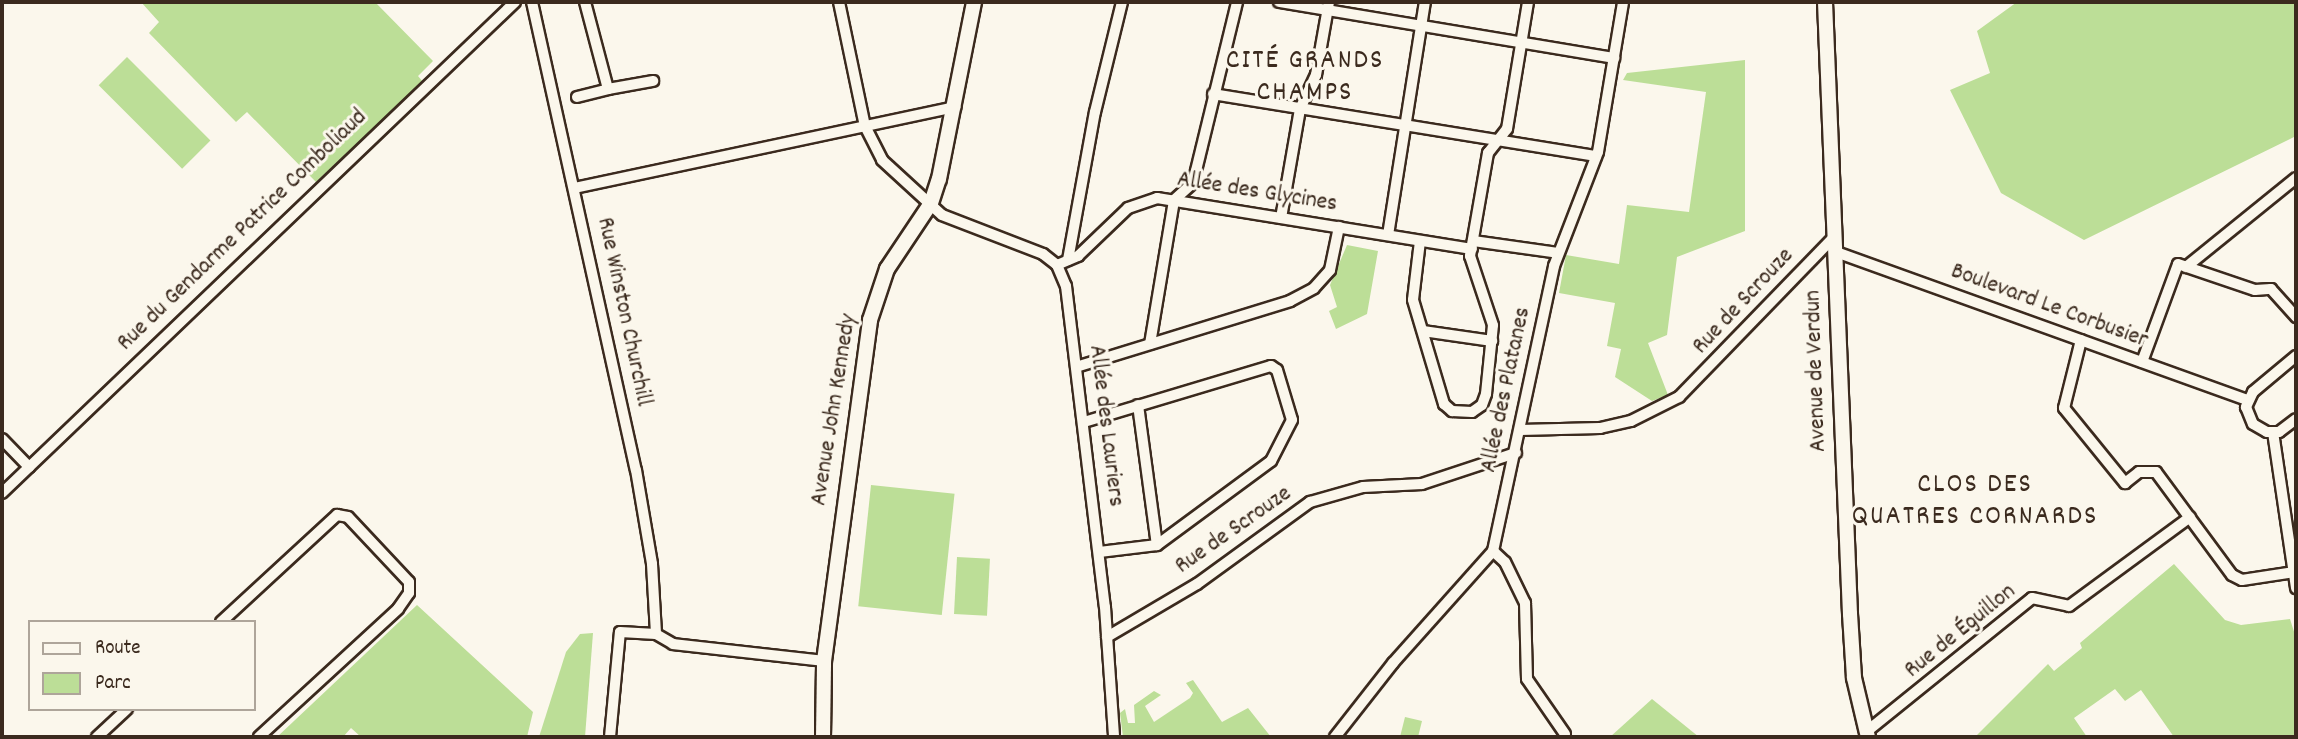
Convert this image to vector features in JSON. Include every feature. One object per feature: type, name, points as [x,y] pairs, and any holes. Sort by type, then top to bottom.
[{"type":"main road","name":"Avenue John Kennedy","points":[[813,737],[870,320],[887,270],[931,203],[954,107],[974,2]]},
{"type":"main road","name":"Avenue de Verdun","points":[[1825,2],[1851,626],[1856,687],[1867,735]]},
{"type":"main road","name":"Avenue John Kennedy","points":[[823,668],[823,737]]},
{"type":"street","name":"Rue du Gendarme Patrice Comboliaud","points":[[2,494],[515,2]]},
{"type":"street","name":"Rue Winston Churchill","points":[[532,2],[646,524],[656,634]]},
{"type":"street","points":[[585,2],[608,89]]},
{"type":"street","points":[[839,2],[865,125],[882,160],[942,215],[1024,244],[1057,265]]},
{"type":"street","points":[[1068,260],[1095,112],[1122,2]]},
{"type":"street","points":[[1150,344],[1174,200],[1193,183],[1237,2]]},
{"type":"street","points":[[1279,2],[1328,6],[1421,26],[1614,58]]},
{"type":"street","points":[[1388,235],[1425,2]]},
{"type":"street","points":[[1420,241],[1413,298],[1444,404],[1461,413],[1482,405],[1492,341],[1493,313],[1472,267],[1472,245],[1488,153],[1507,129],[1528,2]]},
{"type":"street","name":"Allée des Platanes","points":[[1335,737],[1393,663],[1493,551],[1558,253],[1596,156],[1623,2]]},
{"type":"street","points":[[1281,218],[1300,109],[1316,75],[1328,6]]},
{"type":"street","points":[[577,97],[653,80]]},
{"type":"street","points":[[1213,94],[1596,156]]},
{"type":"street","points":[[574,188],[954,107]]},
{"type":"street","points":[[2186,267],[2296,178]]},
{"type":"street","name":"Allée des Glycines","points":[[1057,265],[1068,260],[1128,208],[1145,199],[1174,200],[1420,241],[1558,253]]},
{"type":"street","points":[[1076,367],[1290,301],[1314,288],[1330,270],[1339,227]]},
{"type":"street","name":"Rue de Scrouze","points":[[1521,430],[1600,428],[1631,421],[1679,397],[1835,236]]},
{"type":"street","name":"Boulevard Le Corbusier","points":[[1836,252],[2247,400]]},
{"type":"street","points":[[2142,362],[2178,264],[2255,290],[2272,289],[2296,317]]},
{"type":"street","name":"Allée des Lauriers","points":[[1057,265],[1066,286],[1084,422],[1099,552],[1114,737]]},
{"type":"street","points":[[1423,331],[1492,341]]},
{"type":"street","points":[[2081,340],[2064,395],[2068,415],[2125,483],[2139,472],[2156,472],[2232,575],[2242,580],[2294,572]]},
{"type":"street","points":[[2273,432],[2253,424],[2247,400],[2296,356]]},
{"type":"street","points":[[1084,422],[1271,366],[1277,370],[1292,420],[1271,461],[1157,545],[1099,552]]},
{"type":"street","points":[[1138,405],[1157,545]]},
{"type":"street","points":[[2273,432],[2296,419]]},
{"type":"street","points":[[2273,432],[2296,588]]},
{"type":"street","points":[[2,439],[30,467]]},
{"type":"street","name":"Rue de Scrouze","points":[[1107,637],[1197,584],[1310,502],[1363,488],[1422,484],[1516,453]]},
{"type":"street","points":[[223,620],[331,518],[348,517],[406,577],[410,593],[398,609],[259,737]]},
{"type":"street","name":"Rue de Éguillon","points":[[1867,735],[2032,598],[2069,606],[2190,517]]},
{"type":"street","points":[[1493,551],[1508,566],[1525,603],[1527,678],[1565,734]]},
{"type":"street","points":[[610,737],[620,632],[656,634],[673,644],[823,668]]},
{"type":"street","points":[[97,737],[125,711]]},
{"type":"green space","points":[[141,2],[375,2],[433,61],[418,76],[423,82],[316,182],[247,112],[236,122],[149,33],[159,22]]},
{"type":"green space","points":[[2017,2],[2296,2],[2296,136],[2084,240],[2001,193],[1950,90],[1990,73],[1977,31]]},
{"type":"green space","points":[[127,57],[210,140],[182,169],[99,85]]},
{"type":"green space","points":[[1745,60],[1745,231],[1677,257],[1667,335],[1648,343],[1668,395],[1652,401],[1615,377],[1621,349],[1607,346],[1615,303],[1559,293],[1566,255],[1619,264],[1627,205],[1689,212],[1706,92],[1623,80],[1627,73]]},
{"type":"green space","points":[[1347,245],[1378,251],[1367,314],[1336,329],[1329,311],[1337,307],[1330,285]]},
{"type":"green space","points":[[871,485],[955,494],[942,615],[858,606]]},
{"type":"green space","points":[[957,557],[990,559],[987,616],[954,614]]},
{"type":"green space","points":[[2174,564],[2225,620],[2241,625],[2290,619],[2296,638],[2296,737],[2174,737],[2141,690],[2125,701],[2115,689],[2074,718],[2087,737],[1975,737],[2048,664],[2054,671],[2082,648],[2080,643]]},
{"type":"green space","points":[[417,605],[533,712],[527,737],[361,737],[351,728],[343,737],[277,737]]},
{"type":"green space","points":[[593,633],[585,737],[539,737],[566,652],[580,634]]},
{"type":"green space","points":[[1193,680],[1222,722],[1248,708],[1271,737],[1123,737],[1120,713],[1125,709],[1128,723],[1135,723],[1134,705],[1154,691],[1161,695],[1145,706],[1154,722],[1190,698],[1193,693],[1186,683]]},
{"type":"green space","points":[[1652,699],[1699,737],[1610,737]]},
{"type":"green space","points":[[1405,717],[1422,721],[1418,737],[1400,737]]},
{"type":"district","name":"CITÉ GRANDS CHAMPS","points":[[1305,78]]},
{"type":"district","name":"CLOS DES QUATRES CORNARDS","points":[[1975,502]]}]
